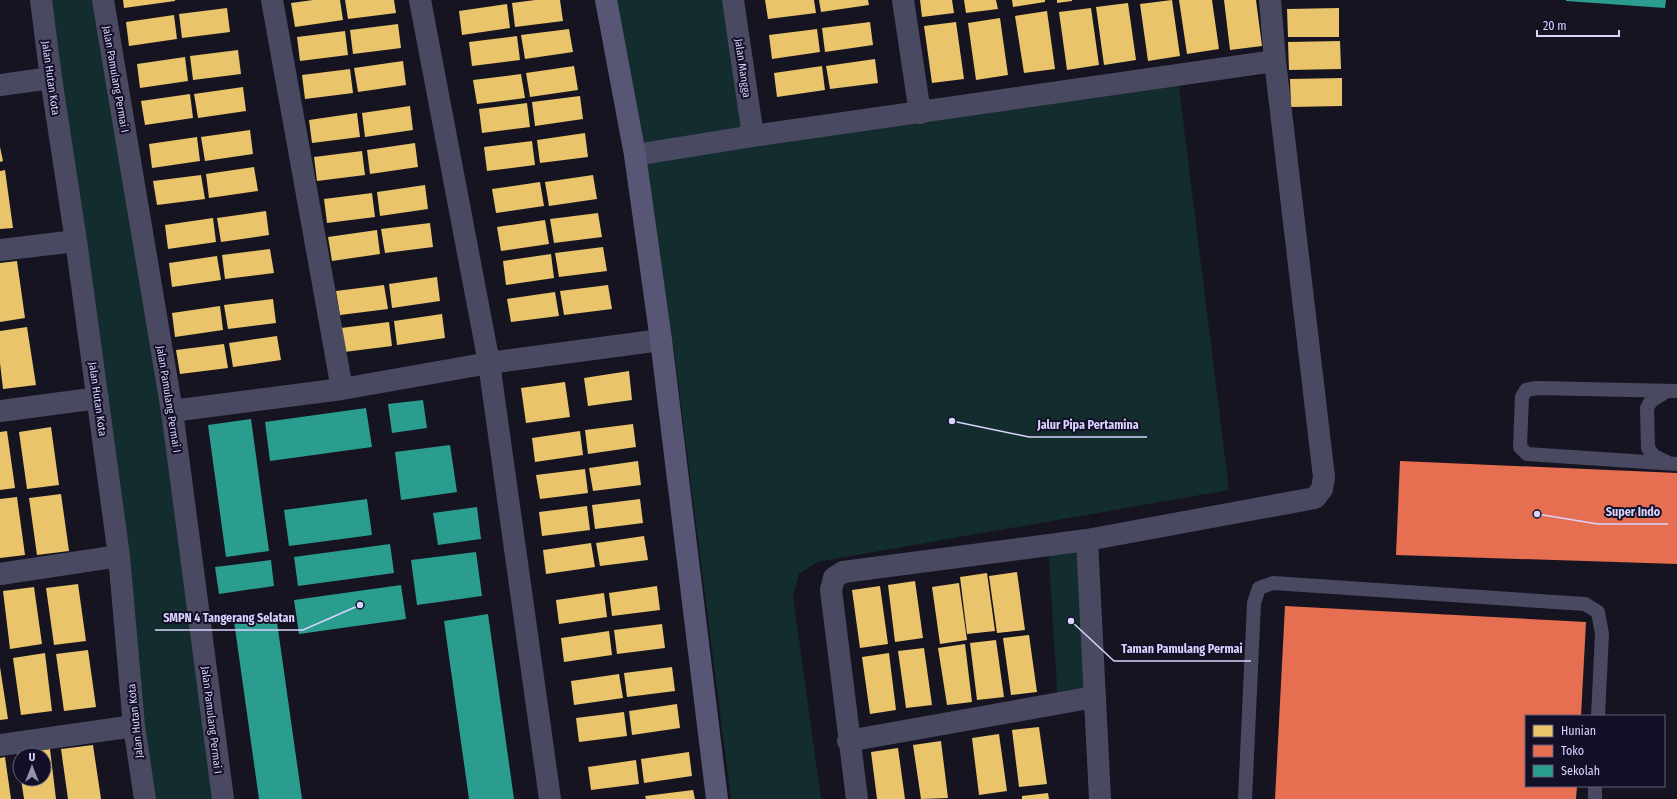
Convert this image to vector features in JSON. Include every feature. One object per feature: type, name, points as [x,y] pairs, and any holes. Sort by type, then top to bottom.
[{"type":"street","name":"Jalan Hutan Kota","points":[[41,0],[50,78],[76,241],[119,556],[134,726],[144,799]]},
{"type":"street","name":"Jalan Pamulang Permai I","points":[[103,0],[172,411],[223,799]]},
{"type":"street","points":[[272,0],[342,389]]},
{"type":"street","points":[[420,0],[489,363],[550,799]]},
{"type":"street","points":[[606,0],[635,155],[661,340],[717,799]]},
{"type":"street","name":"Jalan Mangga","points":[[733,0],[753,136]]},
{"type":"street","points":[[903,0],[920,113]]},
{"type":"street","points":[[857,799],[848,741],[831,590],[834,578],[843,572],[1087,540],[1315,498],[1322,489],[1324,477],[1275,61],[1270,0]]},
{"type":"street","points":[[635,155],[753,136],[1275,61]]},
{"type":"street","points":[[0,85],[50,78]]},
{"type":"street","points":[[0,250],[76,241]]},
{"type":"street","points":[[172,411],[342,389],[489,363],[661,340]]},
{"type":"street","points":[[0,411],[98,398]]},
{"type":"street","points":[[1087,540],[1100,799]]},
{"type":"street","points":[[0,574],[119,556]]},
{"type":"street","points":[[848,741],[1094,697]]},
{"type":"street","points":[[0,745],[134,726]]},
{"type":"lane","points":[[1672,391],[1538,388],[1526,390],[1522,397],[1520,447],[1527,454],[1674,464]]},
{"type":"lane","points":[[1672,391],[1651,401],[1647,408],[1648,448],[1654,456],[1674,464]]},
{"type":"lane","points":[[1245,799],[1254,603],[1260,588],[1273,583],[1586,604],[1598,612],[1602,634],[1598,715]]},
{"type":"lane","points":[[1595,787],[1595,799]]},
{"type":"green space","points":[[32,0],[98,0],[166,410],[218,799],[147,799]]},
{"type":"green space","points":[[616,0],[734,0],[760,139],[1178,79],[1229,490],[817,562],[799,574],[793,596],[821,799],[731,799],[674,351]]},
{"type":"green space","points":[[1087,540],[1094,697],[1058,704],[1048,545]]},
{"type":"building: Hunian","points":[[123,0],[175,0],[175,1],[124,8]]},
{"type":"building: Hunian","points":[[313,0],[340,0],[343,20],[295,27],[291,3]]},
{"type":"building: Hunian","points":[[345,0],[394,0],[396,13],[348,19]]},
{"type":"building: Hunian","points":[[535,0],[560,0],[563,21],[515,27],[512,3]]},
{"type":"building: Hunian","points":[[765,0],[814,0],[816,13],[768,19]]},
{"type":"building: Hunian","points":[[819,0],[868,0],[869,5],[821,12]]},
{"type":"building: Hunian","points":[[920,0],[952,0],[954,13],[922,17]]},
{"type":"building: Hunian","points":[[964,0],[996,0],[998,9],[966,13]]},
{"type":"building: Hunian","points":[[1012,0],[1045,0],[1045,2],[1013,7]]},
{"type":"building: Hunian","points":[[1057,0],[1072,0],[1072,1],[1057,3]]},
{"type":"building: Hunian","points":[[1172,0],[1180,56],[1148,61],[1140,4]]},
{"type":"building: Hunian","points":[[1179,0],[1212,0],[1219,49],[1187,54]]},
{"type":"building: Hunian","points":[[1224,0],[1256,0],[1262,46],[1230,50]]},
{"type":"building: Hunian","points":[[1128,3],[1136,60],[1104,65],[1096,7]]},
{"type":"building: Hunian","points":[[507,4],[510,28],[462,35],[459,11]]},
{"type":"building: Hunian","points":[[227,8],[230,32],[182,38],[179,14]]},
{"type":"building: Hunian","points":[[1091,8],[1099,65],[1067,70],[1059,12]]},
{"type":"building: Hunian","points":[[1339,8],[1339,37],[1288,37],[1287,9]]},
{"type":"building: Hunian","points":[[1047,11],[1055,69],[1024,73],[1015,16]]},
{"type":"building: Hunian","points":[[174,15],[177,39],[129,46],[126,22]]},
{"type":"building: Hunian","points":[[1000,18],[1008,75],[976,80],[968,23]]},
{"type":"building: Hunian","points":[[870,22],[873,45],[825,52],[822,28]]},
{"type":"building: Hunian","points":[[956,22],[964,79],[932,83],[924,26]]},
{"type":"building: Hunian","points":[[398,24],[401,48],[353,54],[350,30]]},
{"type":"building: Hunian","points":[[569,29],[573,52],[525,59],[521,35]]},
{"type":"building: Hunian","points":[[817,29],[820,52],[772,59],[769,35]]},
{"type":"building: Hunian","points":[[345,31],[348,55],[300,61],[297,37]]},
{"type":"building: Hunian","points":[[517,36],[520,60],[472,66],[469,42]]},
{"type":"building: Hunian","points":[[1340,41],[1341,69],[1289,70],[1288,42]]},
{"type":"building: Hunian","points":[[238,50],[241,74],[193,80],[190,56]]},
{"type":"building: Hunian","points":[[185,57],[188,81],[140,88],[137,64]]},
{"type":"building: Hunian","points":[[875,59],[878,83],[830,89],[826,66]]},
{"type":"building: Hunian","points":[[403,61],[406,85],[358,92],[354,68]]},
{"type":"building: Hunian","points":[[574,66],[578,90],[530,97],[526,73]]},
{"type":"building: Hunian","points":[[822,66],[825,90],[777,97],[774,73]]},
{"type":"building: Hunian","points":[[350,69],[353,93],[305,99],[302,75]]},
{"type":"building: Hunian","points":[[521,74],[525,98],[477,104],[473,80]]},
{"type":"building: Hunian","points":[[1342,78],[1342,106],[1291,107],[1290,79]]},
{"type":"building: Hunian","points":[[243,87],[246,111],[198,118],[194,94]]},
{"type":"building: Hunian","points":[[190,94],[193,118],[145,125],[141,101]]},
{"type":"building: Hunian","points":[[580,96],[583,119],[535,126],[532,102]]},
{"type":"building: Hunian","points":[[527,103],[530,127],[482,133],[479,109]]},
{"type":"building: Hunian","points":[[410,106],[413,130],[365,137],[362,113]]},
{"type":"building: Hunian","points":[[357,113],[360,137],[312,143],[309,120]]},
{"type":"building: Hunian","points":[[250,130],[253,154],[205,161],[201,137]]},
{"type":"building: Hunian","points":[[585,133],[588,157],[540,163],[537,140]]},
{"type":"building: Hunian","points":[[197,137],[200,161],[152,168],[149,144]]},
{"type":"building: Hunian","points":[[532,141],[535,165],[487,171],[484,147]]},
{"type":"building: Hunian","points":[[415,143],[418,167],[370,174],[367,150]]},
{"type":"building: Hunian","points":[[0,147],[3,161],[0,162]]},
{"type":"building: Hunian","points":[[362,151],[365,175],[317,181],[314,157]]},
{"type":"building: Hunian","points":[[254,167],[258,191],[209,198],[206,174]]},
{"type":"building: Hunian","points":[[5,170],[13,228],[0,229],[0,171]]},
{"type":"building: Hunian","points":[[201,175],[205,199],[157,205],[153,181]]},
{"type":"building: Hunian","points":[[593,175],[597,199],[549,206],[545,182]]},
{"type":"building: Hunian","points":[[540,182],[544,206],[496,213],[492,189]]},
{"type":"building: Hunian","points":[[425,185],[428,209],[380,216],[377,192]]},
{"type":"building: Hunian","points":[[372,193],[375,217],[327,223],[324,199]]},
{"type":"building: Hunian","points":[[266,211],[269,235],[221,242],[217,218]]},
{"type":"building: Hunian","points":[[598,213],[602,237],[554,243],[550,219]]},
{"type":"building: Hunian","points":[[213,218],[216,242],[168,249],[165,225]]},
{"type":"building: Hunian","points":[[545,220],[549,244],[501,251],[497,227]]},
{"type":"building: Hunian","points":[[430,223],[433,247],[385,253],[381,229]]},
{"type":"building: Hunian","points":[[377,230],[380,254],[332,261],[328,237]]},
{"type":"building: Hunian","points":[[603,247],[607,271],[559,277],[555,253]]},
{"type":"building: Hunian","points":[[270,249],[274,273],[225,279],[222,255]]},
{"type":"building: Hunian","points":[[551,254],[554,278],[506,285],[503,261]]},
{"type":"building: Hunian","points":[[217,256],[221,280],[172,287],[169,263]]},
{"type":"building: Hunian","points":[[17,261],[25,318],[0,322],[0,263]]},
{"type":"building: Hunian","points":[[437,277],[440,301],[392,308],[389,284]]},
{"type":"building: Hunian","points":[[384,285],[388,309],[340,315],[336,291]]},
{"type":"building: Hunian","points":[[608,285],[612,309],[564,315],[560,291]]},
{"type":"building: Hunian","points":[[555,292],[559,316],[511,322],[507,299]]},
{"type":"building: Hunian","points":[[273,299],[276,323],[228,329],[224,305]]},
{"type":"building: Hunian","points":[[220,306],[223,330],[175,337],[172,313]]},
{"type":"building: Hunian","points":[[442,314],[445,338],[397,345],[394,321]]},
{"type":"building: Hunian","points":[[389,322],[392,346],[344,352],[341,328]]},
{"type":"building: Hunian","points":[[27,327],[36,385],[3,389],[0,363],[0,331]]},
{"type":"building: Hunian","points":[[277,336],[281,360],[233,367],[229,343]]},
{"type":"building: Hunian","points":[[224,344],[228,368],[180,374],[176,350]]},
{"type":"building: Hunian","points":[[629,371],[632,400],[588,406],[584,378]]},
{"type":"building: Hunian","points":[[565,382],[570,417],[526,423],[521,388]]},
{"type":"building: Hunian","points":[[633,424],[636,447],[588,454],[585,430]]},
{"type":"building: Hunian","points":[[51,427],[59,485],[27,489],[19,432]]},
{"type":"building: Hunian","points":[[7,431],[15,488],[0,490],[0,432]]},
{"type":"building: Hunian","points":[[580,431],[583,455],[535,462],[532,438]]},
{"type":"building: Hunian","points":[[638,461],[641,485],[593,491],[589,468]]},
{"type":"building: Hunian","points":[[585,469],[588,493],[540,499],[536,475]]},
{"type":"building: Hunian","points":[[61,494],[69,551],[37,555],[29,498]]},
{"type":"building: Hunian","points":[[17,497],[25,555],[0,558],[0,499]]},
{"type":"building: Hunian","points":[[640,499],[643,523],[595,529],[592,505]]},
{"type":"building: Hunian","points":[[587,506],[590,530],[542,536],[539,512]]},
{"type":"building: Hunian","points":[[644,536],[648,560],[600,566],[596,543]]},
{"type":"building: Hunian","points":[[591,543],[595,567],[546,574],[543,550]]},
{"type":"building: Hunian","points":[[1017,572],[1025,630],[997,633],[989,576]]},
{"type":"building: Hunian","points":[[987,573],[995,631],[967,634],[960,577]]},
{"type":"building: Hunian","points":[[915,581],[923,638],[895,642],[888,585]]},
{"type":"building: Hunian","points":[[959,583],[967,640],[940,644],[932,587]]},
{"type":"building: Hunian","points":[[78,584],[86,641],[54,645],[46,588]]},
{"type":"building: Hunian","points":[[657,586],[660,610],[612,616],[609,593]]},
{"type":"building: Hunian","points":[[880,586],[888,644],[860,648],[852,590]]},
{"type":"building: Hunian","points":[[34,587],[42,644],[10,649],[3,591]]},
{"type":"building: Hunian","points":[[604,593],[607,617],[559,624],[556,600]]},
{"type":"building: Hunian","points":[[662,624],[665,648],[617,654],[614,630]]},
{"type":"building: Hunian","points":[[609,631],[612,655],[564,662],[561,638]]},
{"type":"building: Hunian","points":[[1029,635],[1037,692],[1011,695],[1003,638]]},
{"type":"building: Hunian","points":[[996,640],[1004,697],[977,700],[970,643]]},
{"type":"building: Hunian","points":[[965,644],[972,702],[947,705],[938,648]]},
{"type":"building: Hunian","points":[[924,648],[932,705],[906,708],[898,651]]},
{"type":"building: Hunian","points":[[88,650],[96,707],[64,711],[56,654]]},
{"type":"building: Hunian","points":[[45,653],[52,711],[21,715],[13,658]]},
{"type":"building: Hunian","points":[[889,653],[896,710],[870,714],[862,657]]},
{"type":"building: Hunian","points":[[0,667],[8,719],[0,720]]},
{"type":"building: Hunian","points":[[672,667],[675,691],[627,697],[624,673]]},
{"type":"building: Hunian","points":[[619,674],[623,698],[574,705],[571,681]]},
{"type":"building: Hunian","points":[[677,704],[680,728],[632,735],[629,711]]},
{"type":"building: Hunian","points":[[624,712],[627,736],[579,742],[576,718]]},
{"type":"building: Hunian","points":[[1039,727],[1047,784],[1019,787],[1012,730]]},
{"type":"building: Hunian","points":[[999,734],[1007,791],[979,795],[972,738]]},
{"type":"building: Hunian","points":[[941,741],[948,798],[921,799],[913,745]]},
{"type":"building: Hunian","points":[[93,745],[101,799],[68,799],[61,749]]},
{"type":"building: Hunian","points":[[898,748],[905,799],[877,799],[871,752]]},
{"type":"building: Hunian","points":[[689,752],[692,776],[644,783],[641,759]]},
{"type":"building: Hunian","points":[[5,757],[11,799],[0,799],[0,758]]},
{"type":"building: Hunian","points":[[636,760],[639,784],[591,790],[588,767]]},
{"type":"building: Hunian","points":[[52,766],[56,799],[24,799],[22,787],[52,787]]},
{"type":"building: Hunian","points":[[693,790],[695,799],[646,799],[645,796]]},
{"type":"building: Hunian","points":[[1048,793],[1049,799],[1022,799],[1022,796]]},
{"type":"building: Toko","points":[[1400,461],[1677,473],[1677,564],[1396,555]]},
{"type":"building: Toko","points":[[1285,606],[1586,622],[1581,715],[1525,715],[1525,787],[1577,787],[1576,799],[1275,799]]},
{"type":"building: Sekolah","points":[[1566,0],[1666,0],[1665,8]]},
{"type":"building: Sekolah","points":[[423,400],[427,428],[392,433],[388,404]]},
{"type":"building: Sekolah","points":[[366,408],[372,447],[270,461],[265,422]]},
{"type":"building: Sekolah","points":[[251,419],[269,551],[226,557],[208,425]]},
{"type":"building: Sekolah","points":[[450,445],[457,492],[401,500],[395,452]]},
{"type":"building: Sekolah","points":[[367,499],[372,535],[289,546],[284,510]]},
{"type":"building: Sekolah","points":[[477,507],[481,539],[438,545],[433,513]]},
{"type":"building: Sekolah","points":[[390,544],[394,573],[298,586],[294,557]]},
{"type":"building: Sekolah","points":[[476,552],[482,596],[417,605],[411,560]]},
{"type":"building: Sekolah","points":[[271,560],[274,586],[219,594],[215,567]]},
{"type":"building: Sekolah","points":[[401,585],[406,619],[299,634],[294,600]]},
{"type":"building: Sekolah","points":[[488,614],[514,799],[469,799],[444,621]]},
{"type":"building: Sekolah","points":[[276,615],[302,799],[259,799],[234,621]]},
{"type":"place","name":"Jalur Pipa Pertamina","points":[[952,421]]},
{"type":"place","name":"Super Indo","points":[[1537,514]]},
{"type":"place","name":"SMPN 4 Tangerang Selatan","points":[[360,605]]},
{"type":"place","name":"Taman Pamulang Permai","points":[[1071,621]]}]
